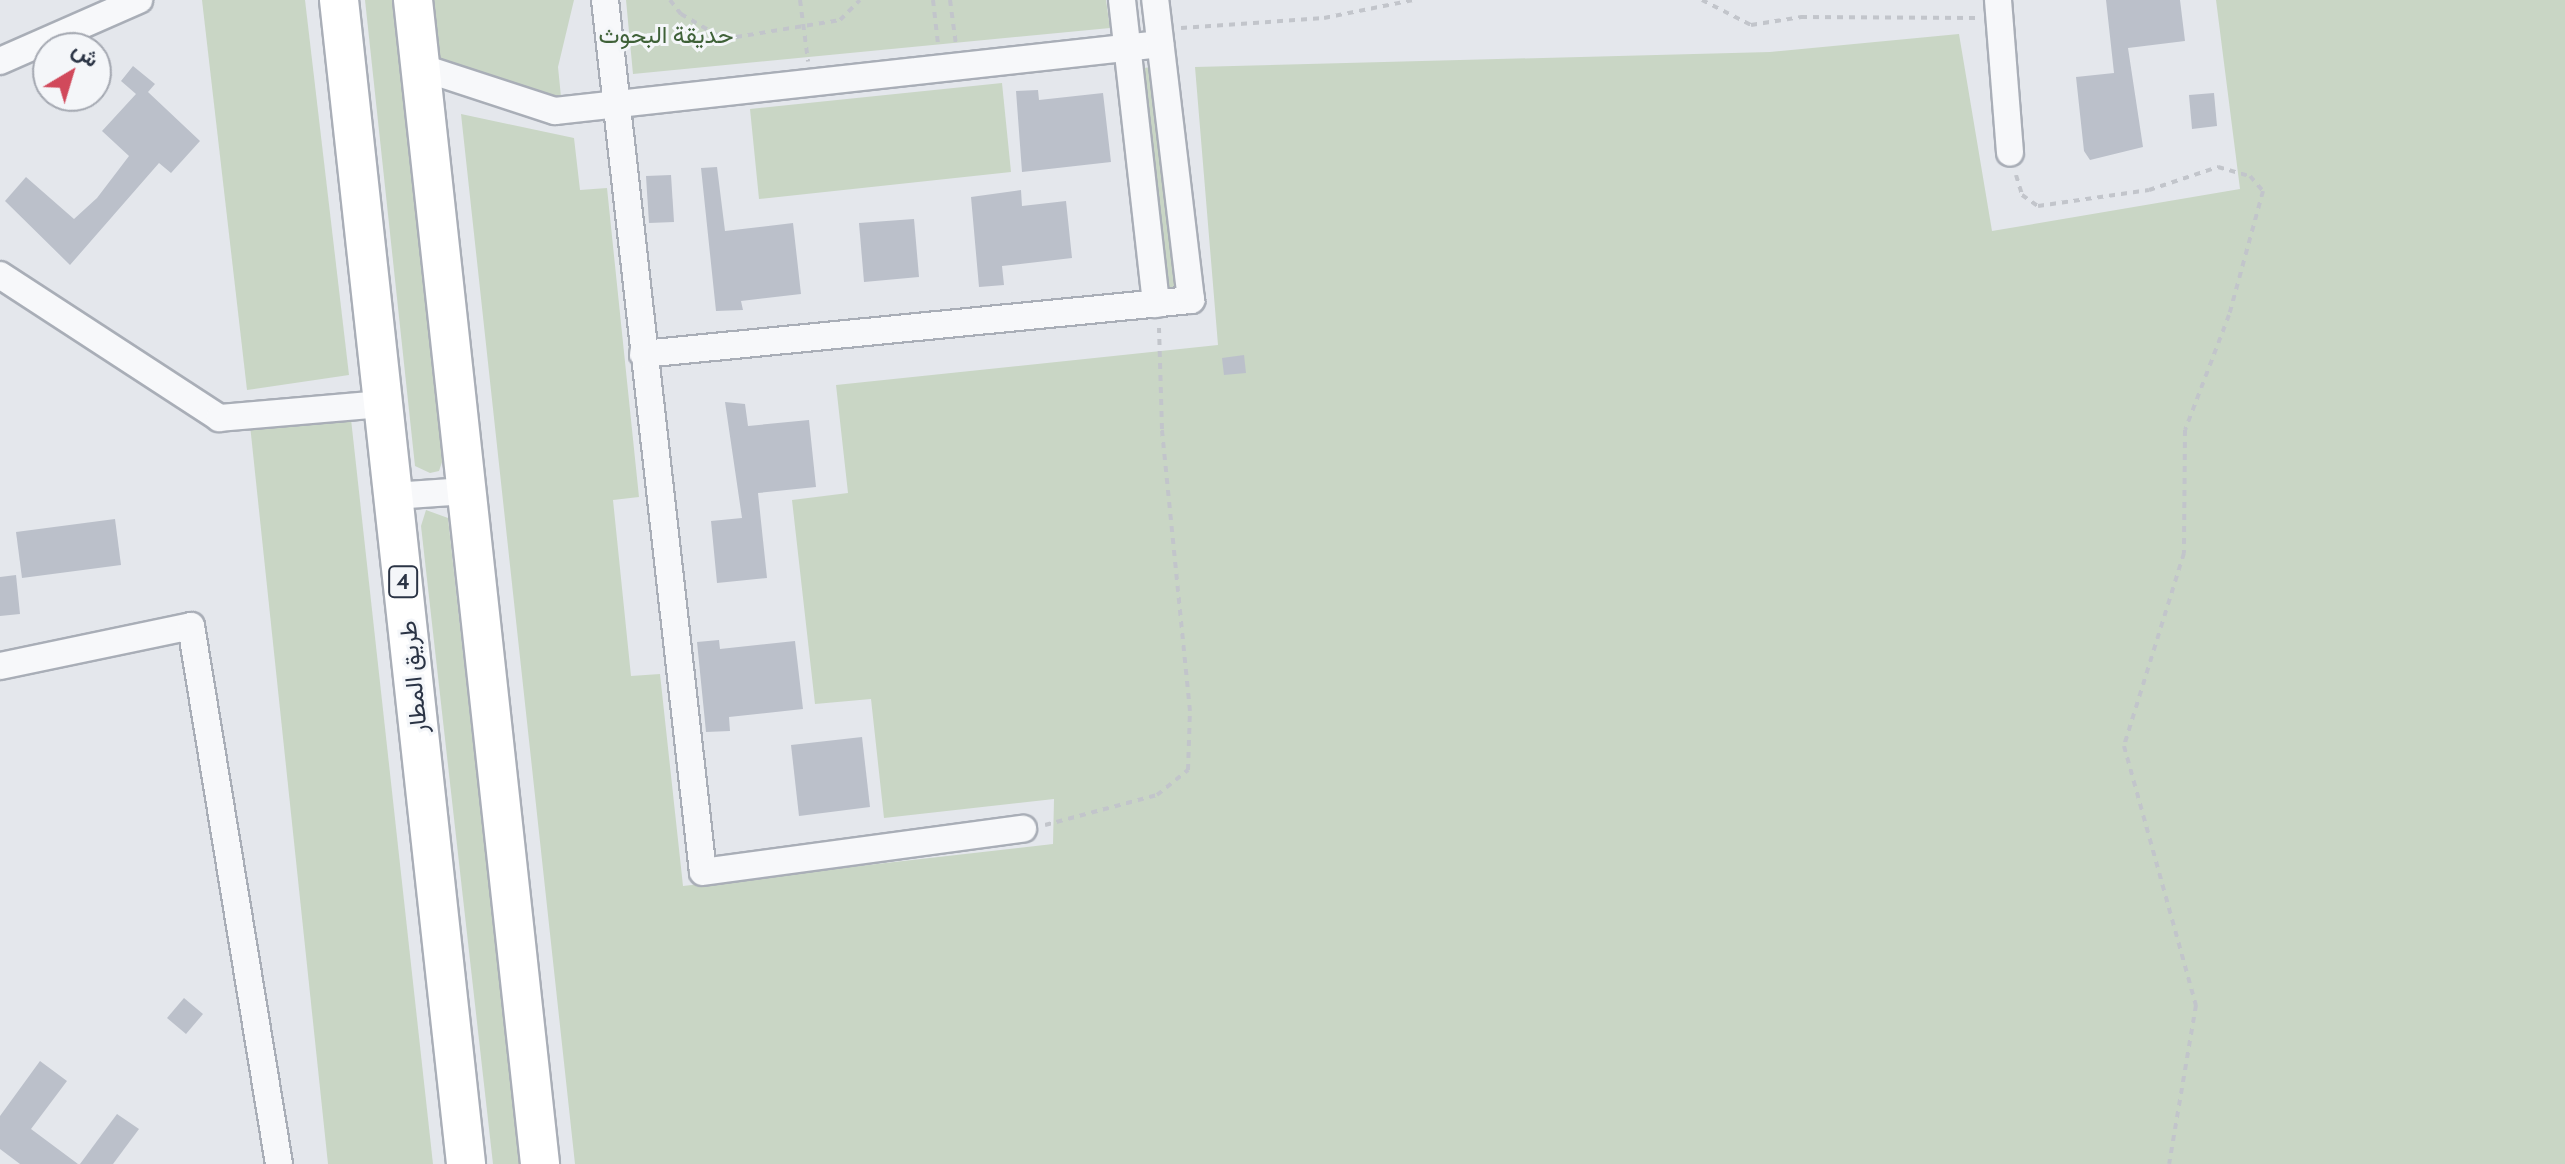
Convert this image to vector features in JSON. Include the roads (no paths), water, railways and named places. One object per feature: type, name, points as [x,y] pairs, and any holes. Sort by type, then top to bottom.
[{"type":"highway","name":"طريق المطار","points":[[339,0],[466,1164]]},
{"type":"highway","points":[[413,0],[540,1164]]},
{"type":"street","points":[[0,61],[139,0]]},
{"type":"street","points":[[605,0],[703,872],[1023,829]]},
{"type":"street","points":[[1122,0],[1156,304]]},
{"type":"street","points":[[643,354],[1191,300],[1155,0]]},
{"type":"street","points":[[1999,10],[2010,153]]},
{"type":"street","points":[[420,67],[555,111],[614,101],[1128,47],[1159,36]]},
{"type":"street","points":[[0,275],[219,418],[383,404]]},
{"type":"street","points":[[393,496],[466,491]]},
{"type":"street","points":[[0,666],[191,626],[279,1164]]},
{"type":"park label","name":"حديقة البحوث","points":[[666,35]]}]
